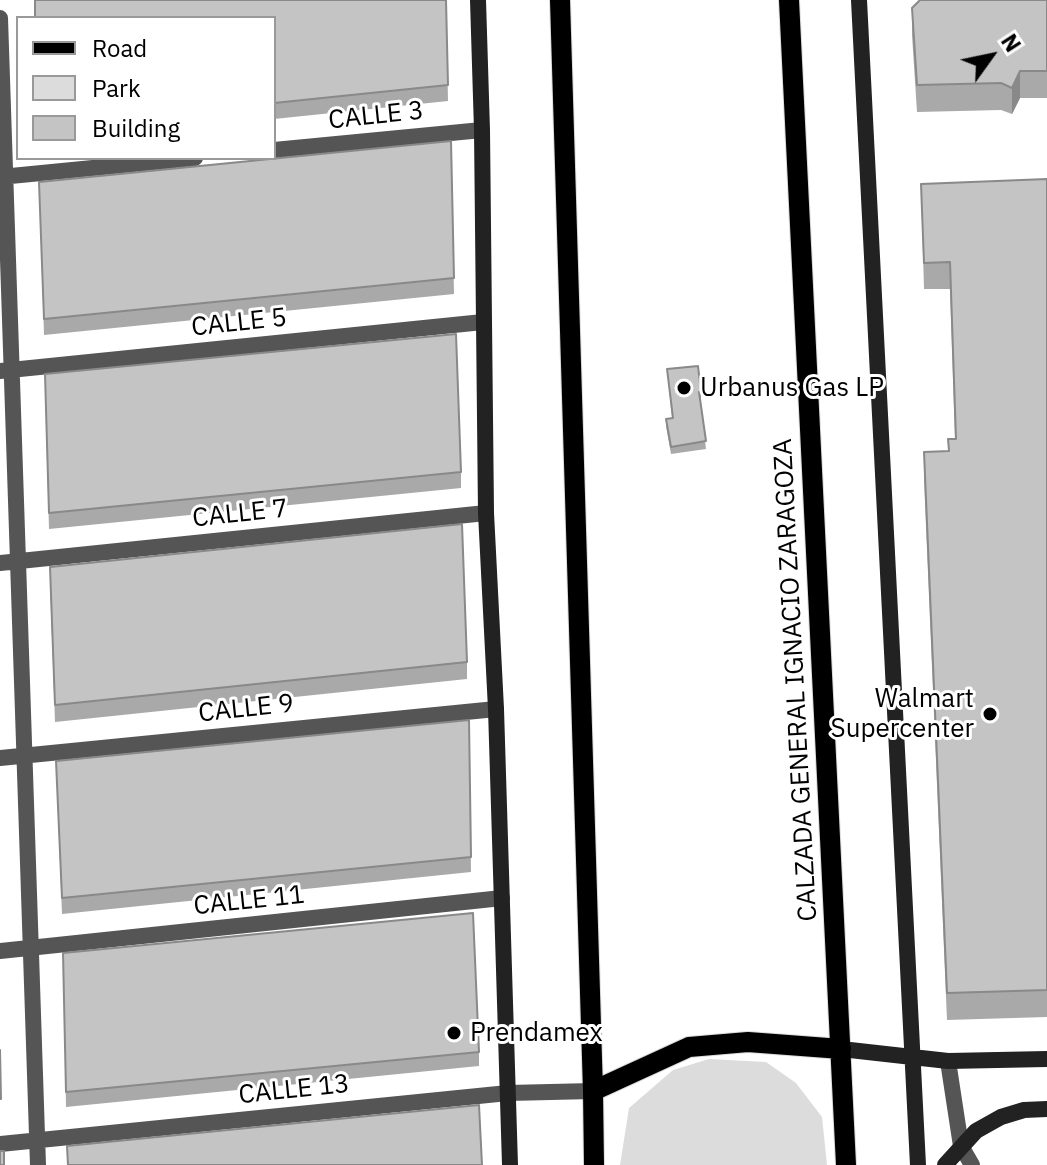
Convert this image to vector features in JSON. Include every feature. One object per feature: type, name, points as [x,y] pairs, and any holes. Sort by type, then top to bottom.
[{"type":"main road","points":[[478,0],[486,513],[496,709],[510,1165]]},
{"type":"main road","points":[[560,0],[594,1165]]},
{"type":"main road","name":"CALZADA GENERAL IGNACIO ZARAGOZA","points":[[789,0],[846,1165]]},
{"type":"main road","points":[[859,0],[918,1165]]},
{"type":"main road","points":[[593,1091],[689,1047],[748,1042],[948,1061],[1047,1059]]},
{"type":"main road","points":[[945,1165],[976,1131],[1001,1117],[1024,1110],[1047,1109]]},
{"type":"street","points":[[0,18],[6,370],[18,561],[38,1165]]},
{"type":"street","name":"CALLE 3","points":[[276,150],[482,130]]},
{"type":"street","points":[[3,177],[175,160]]},
{"type":"street","name":"CALLE 5","points":[[6,370],[483,322]]},
{"type":"street","name":"CALLE 7","points":[[0,563],[486,513]]},
{"type":"street","name":"CALLE 9","points":[[0,758],[496,709]]},
{"type":"street","name":"CALLE 11","points":[[0,951],[502,898]]},
{"type":"street","points":[[948,1061],[961,1146],[972,1165]]},
{"type":"street","name":"CALLE 13","points":[[0,1144],[508,1093],[593,1091]]},
{"type":"green space","points":[[709,1059],[766,1062],[796,1083],[822,1117],[827,1165],[620,1165],[629,1108],[673,1070]]},
{"type":"building","points":[[35,0],[446,0],[448,85],[276,103],[276,16],[35,16]]},
{"type":"building","points":[[920,0],[1047,0],[1047,71],[1020,71],[1012,88],[1001,83],[917,85],[912,8]]},
{"type":"building","points":[[451,141],[454,278],[44,319],[39,182]]},
{"type":"building","name":"Walmart Supercenter","points":[[1047,179],[1047,990],[947,993],[924,452],[949,451],[948,439],[956,439],[950,262],[924,263],[921,184]]},
{"type":"building","points":[[456,334],[461,472],[49,513],[45,374]]},
{"type":"building","points":[[698,366],[706,441],[671,447],[666,419],[673,418],[667,369]]},
{"type":"building","points":[[462,524],[467,662],[55,705],[50,567]]},
{"type":"building","points":[[469,720],[471,857],[62,898],[56,761]]},
{"type":"building","points":[[473,913],[479,1052],[66,1092],[63,953]]},
{"type":"building","points":[[479,1105],[482,1165],[68,1165],[67,1146]]},
{"type":"building","points":[[0,1151],[4,1151],[4,1165],[0,1165]]},
{"type":"place","name":"Urbanus Gas LP","points":[[684,388]]},
{"type":"place","name":"Walmart Supercenter","points":[[990,714]]},
{"type":"place","name":"Prendamex","points":[[454,1033]]}]
